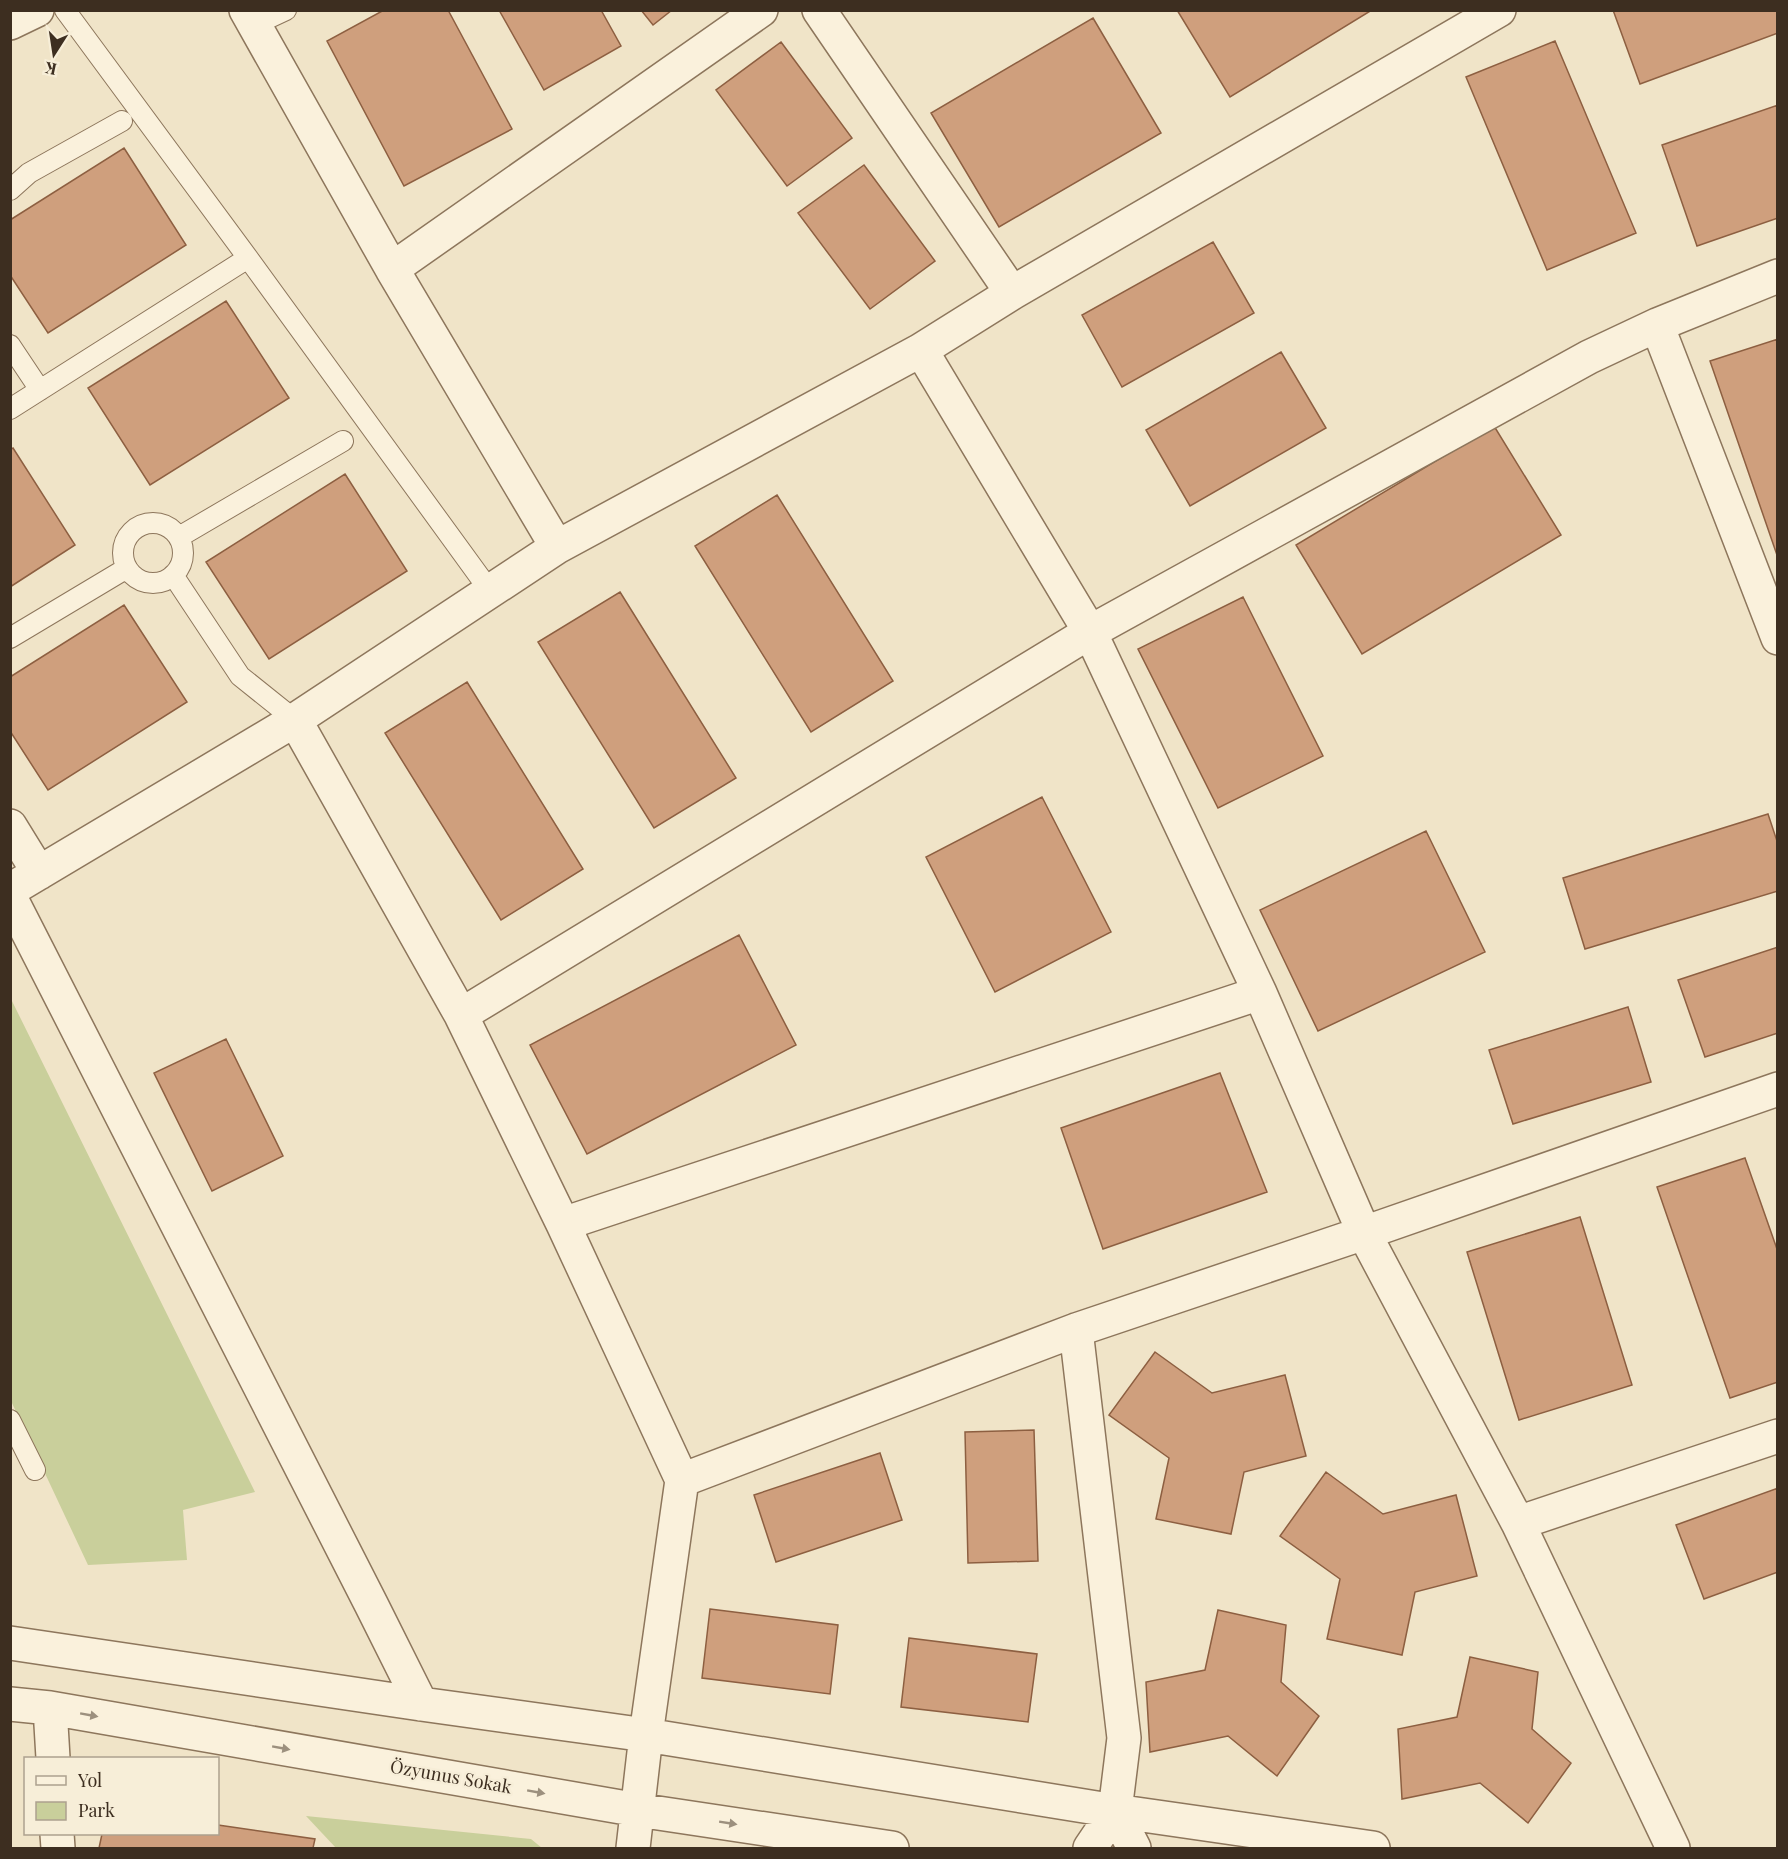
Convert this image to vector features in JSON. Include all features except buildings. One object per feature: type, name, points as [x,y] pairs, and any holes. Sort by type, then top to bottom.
[{"type":"street","points":[[10,23],[37,10]]},
{"type":"street","points":[[392,269],[761,10]]},
{"type":"street","points":[[819,10],[1012,293]]},
{"type":"street","points":[[10,890],[296,720],[557,547],[921,350],[1012,293],[1484,14]]},
{"type":"street","points":[[250,18],[392,269],[557,547]]},
{"type":"street","points":[[461,1015],[1090,632],[1589,357],[1657,325],[1778,276]]},
{"type":"street","points":[[1657,325],[1778,638]]},
{"type":"street","points":[[921,350],[1090,632],[1260,993],[1364,1233],[1518,1524],[1673,1848]]},
{"type":"street","points":[[296,720],[461,1015],[563,1224],[682,1480],[646,1735],[633,1848]]},
{"type":"street","points":[[10,826],[39,873]]},
{"type":"street","points":[[10,897],[421,1704]]},
{"type":"street","points":[[563,1224],[1260,993]]},
{"type":"street","points":[[682,1480],[1076,1330],[1778,1089]]},
{"type":"street","points":[[1076,1330],[1124,1738],[1115,1811],[1090,1848]]},
{"type":"street","points":[[1518,1524],[1778,1436]]},
{"type":"street","points":[[10,1643],[646,1735],[1115,1811],[1373,1848]]},
{"type":"street","name":"Özyunus Sokak","points":[[10,1704],[50,1708],[638,1810],[892,1848]]},
{"type":"street","points":[[50,1708],[52,1757]]},
{"type":"street","points":[[1115,1811],[1134,1848]]},
{"type":"lane","points":[[65,10],[490,591]]},
{"type":"lane","points":[[250,18],[286,10]]},
{"type":"lane","points":[[10,190],[28,172],[122,121]]},
{"type":"lane","points":[[10,409],[248,258]]},
{"type":"lane","points":[[10,345],[40,390]]},
{"type":"lane","points":[[179,537],[343,441]]},
{"type":"lane","points":[[152,523],[163,524],[179,537],[182,557],[179,567],[164,581],[154,583],[143,581],[127,568],[123,558],[123,548],[126,538],[133,530],[152,523]]},
{"type":"lane","points":[[10,638],[127,568]]},
{"type":"lane","points":[[172,575],[240,676],[296,720]]},
{"type":"lane","points":[[10,1420],[35,1470]]},
{"type":"green space","points":[[10,997],[255,1492],[183,1510],[187,1560],[88,1565],[11,1401]]},
{"type":"green space","points":[[306,1816],[531,1839],[542,1848],[336,1848]]}]
